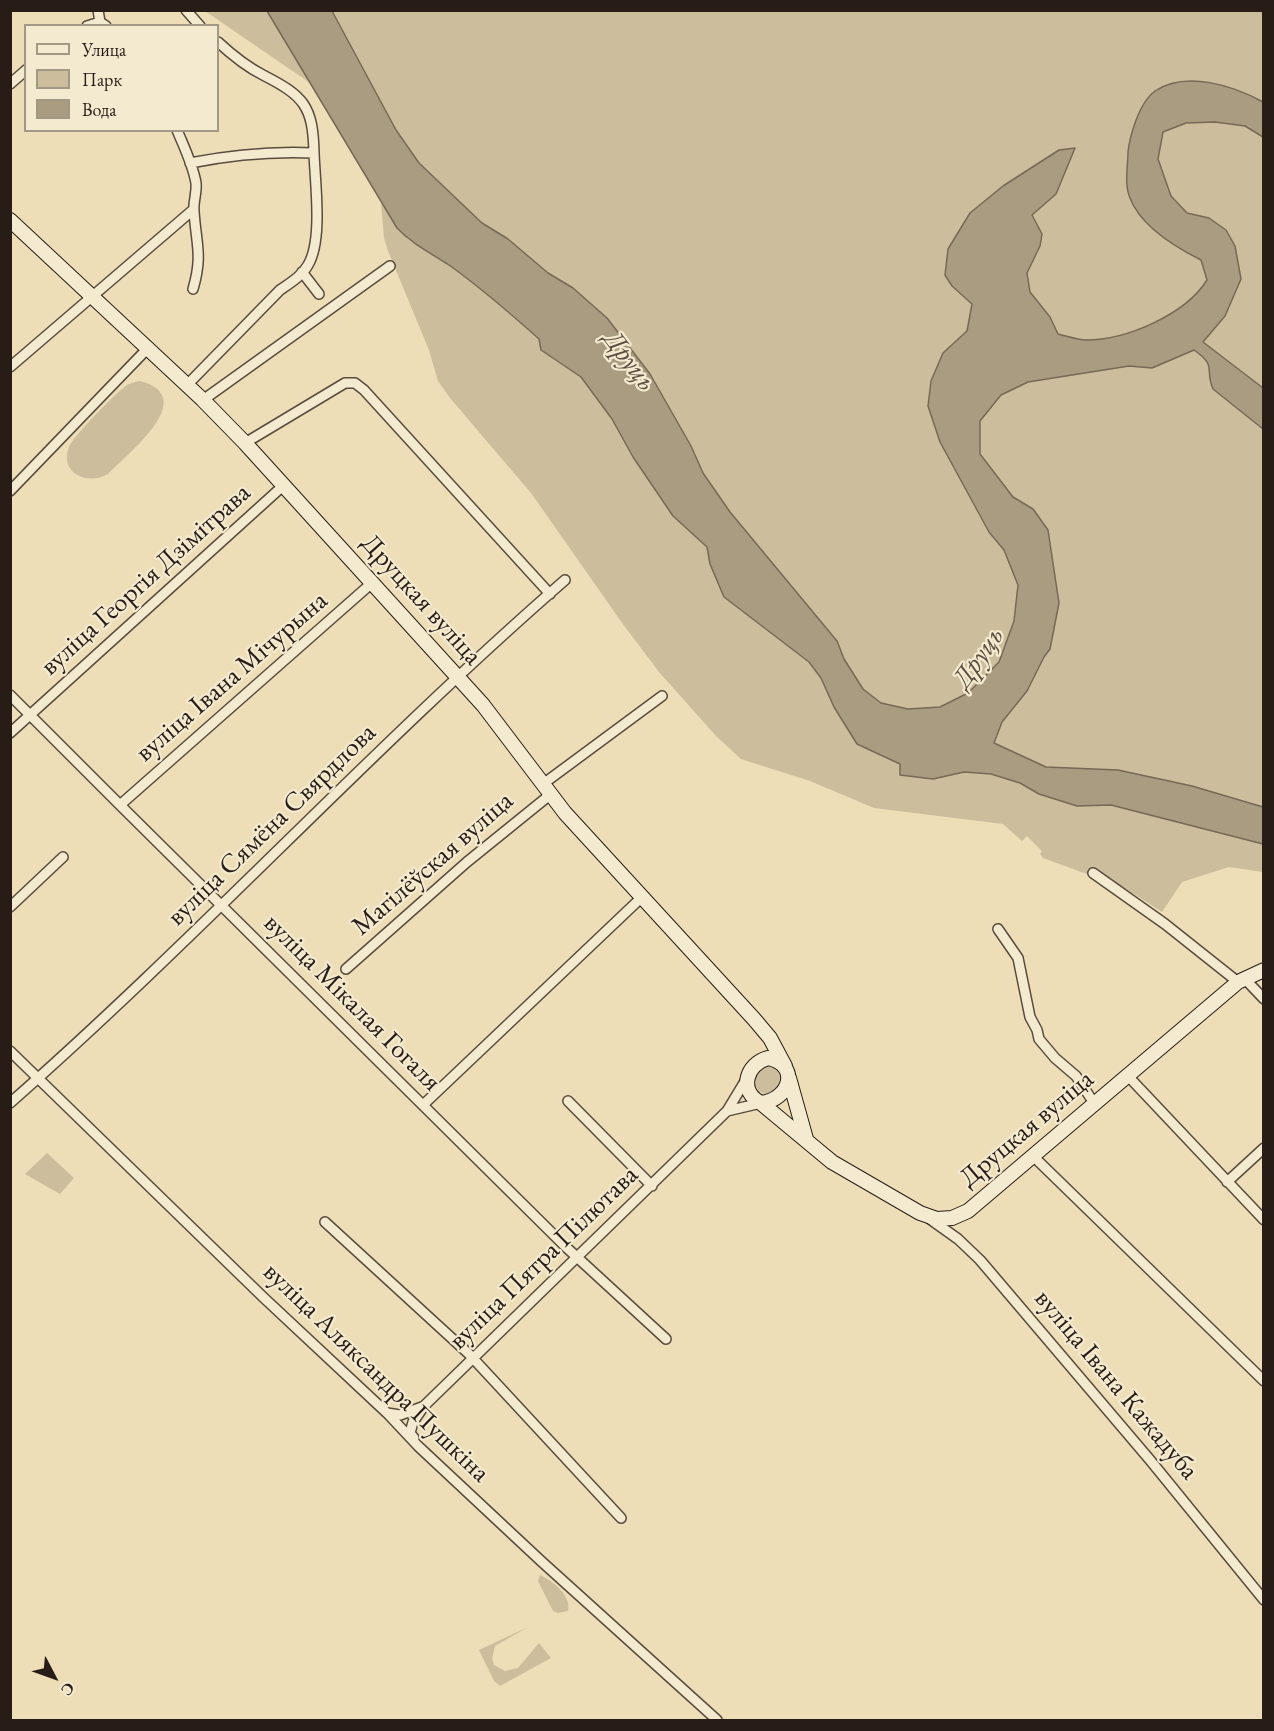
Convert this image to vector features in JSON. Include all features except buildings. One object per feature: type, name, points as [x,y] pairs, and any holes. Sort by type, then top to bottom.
[{"type":"main road","name":"Друцкая вуліца","points":[[10,220],[203,400],[284,485],[458,677],[504,731],[565,813],[770,1038],[787,1071],[806,1140]]},
{"type":"main road","name":"Друцкая вуліца","points":[[747,1078],[746,1086],[749,1094],[832,1162],[920,1213],[937,1219],[952,1218],[968,1211],[1241,980],[1263,970]]},
{"type":"main road","points":[[747,1078],[770,1038]]},
{"type":"main road","points":[[755,1064],[768,1058],[775,1059],[787,1071],[786,1088],[782,1094],[769,1102],[760,1103]]},
{"type":"street","points":[[98,10],[103,24]]},
{"type":"street","points":[[186,10],[198,24]]},
{"type":"street","points":[[187,385],[280,290],[307,267],[315,243],[314,153],[312,124],[306,109],[296,94],[278,81],[261,74],[219,43]]},
{"type":"street","points":[[10,84],[24,72]]},
{"type":"street","points":[[178,132],[196,183],[194,209],[198,235],[199,269],[193,289]]},
{"type":"street","points":[[190,163],[270,152],[314,153]]},
{"type":"street","points":[[10,367],[194,209]]},
{"type":"street","points":[[203,400],[390,266]]},
{"type":"street","points":[[302,272],[319,294]]},
{"type":"street","points":[[10,491],[148,348]]},
{"type":"street","points":[[245,443],[345,383],[355,383],[364,390],[549,594]]},
{"type":"street","name":"вуліца Георгія Дзімітрава","points":[[10,733],[284,485]]},
{"type":"street","name":"вуліца Сямёна Свярдлова","points":[[10,1103],[38,1079],[458,677],[565,580]]},
{"type":"street","name":"вуліца Івана Мічурына","points":[[120,805],[373,582]]},
{"type":"street","name":"вуліца Мікалая Гогаля","points":[[10,694],[577,1257],[666,1339]]},
{"type":"street","name":"Магілёўская вуліца","points":[[346,969],[547,789],[662,696]]},
{"type":"street","points":[[10,907],[63,857]]},
{"type":"street","points":[[1093,873],[1241,980],[1263,999]]},
{"type":"street","points":[[423,1105],[641,898]]},
{"type":"street","points":[[998,930],[1018,958],[1030,1017],[1039,1039],[1055,1058],[1076,1076],[1094,1103]]},
{"type":"street","name":"вуліца Аляксандра Пушкіна","points":[[10,1051],[302,1335],[387,1413],[418,1446],[717,1720]]},
{"type":"street","points":[[1127,1075],[1263,1220]]},
{"type":"street","name":"вуліца Пятра Пілютава","points":[[418,1446],[410,1433],[413,1422],[424,1406],[727,1111],[747,1078]]},
{"type":"street","points":[[568,1101],[652,1186]]},
{"type":"street","points":[[727,1111],[760,1103]]},
{"type":"street","points":[[1227,1182],[1263,1148]]},
{"type":"street","points":[[1033,1156],[1263,1381]]},
{"type":"street","name":"вуліца Івана Кажадуба","points":[[920,1213],[958,1239],[980,1260],[1150,1460],[1263,1600]]},
{"type":"street","points":[[325,1222],[472,1358],[621,1518]]},
{"type":"street","points":[[387,1413],[400,1415],[424,1406]]},
{"type":"green space","points":[[205,11],[267,11],[313,85]]},
{"type":"green space","points":[[332,11],[1263,11],[1263,102],[1248,94],[1179,82],[1130,198],[1147,224],[1176,247],[1201,260],[1207,280],[1197,293],[1169,314],[1119,336],[1086,340],[1058,334],[1050,317],[1030,292],[1027,273],[1040,246],[1031,215],[1056,194],[1075,148],[1003,186],[952,286],[972,303],[967,331],[943,353],[928,406],[940,442],[989,532],[1004,550],[1018,585],[1014,621],[999,662],[968,693],[940,707],[908,709],[881,703],[863,689],[844,659],[837,641],[730,512],[703,473],[691,446],[650,374],[607,318],[573,288],[548,273],[508,239],[482,223],[419,163],[396,130]]},
{"type":"green space","points":[[1215,122],[1245,126],[1263,137],[1263,872],[1229,867],[1182,882],[1162,912],[1125,888],[1043,858],[1040,854],[1042,851],[1027,836],[1022,841],[1003,824],[874,808],[810,781],[741,759],[716,736],[659,672],[531,493],[438,381],[429,350],[384,238],[381,202],[397,228],[409,240],[449,265],[494,299],[539,339],[541,350],[581,377],[612,419],[633,457],[673,516],[707,547],[710,564],[724,597],[809,662],[821,678],[834,707],[857,744],[901,764],[994,743],[1002,722],[1027,691],[1050,649],[1033,509],[1013,497],[980,454],[980,421],[1001,395],[1028,382],[1129,366],[1152,368],[1194,350],[1225,316],[1209,218],[1187,213],[1171,196],[1158,159],[1163,132],[1186,123]]},
{"type":"green space","points":[[140,381],[157,389],[163,399],[162,412],[154,426],[108,474],[92,478],[77,475],[68,464],[67,456],[72,441],[122,389]]},
{"type":"green space","points":[[768,1066],[778,1070],[782,1080],[778,1090],[768,1094],[758,1090],[754,1080],[758,1070]]},
{"type":"green space","points":[[47,1153],[74,1178],[60,1194],[25,1174]]},
{"type":"green space","points":[[540,1575],[556,1585],[564,1595],[568,1611],[558,1613],[553,1611],[538,1581]]},
{"type":"green space","points":[[528,1627],[495,1646],[492,1658],[494,1665],[505,1671],[518,1668],[539,1643],[551,1658],[500,1686],[494,1681],[479,1650]]},
{"type":"water","name":"Друць","points":[[267,11],[332,11],[396,130],[419,163],[482,223],[508,239],[548,273],[573,288],[607,318],[650,374],[691,446],[703,473],[730,512],[837,641],[844,659],[863,689],[881,703],[908,709],[940,707],[968,693],[999,662],[1014,621],[1018,585],[1004,550],[989,532],[940,442],[928,406],[931,381],[943,353],[967,331],[972,304],[952,286],[945,275],[948,249],[970,213],[1003,186],[1059,150],[1075,148],[1056,194],[1032,215],[1042,234],[1040,246],[1027,273],[1030,292],[1050,317],[1058,334],[1072,338],[1086,340],[1119,336],[1153,323],[1184,304],[1207,280],[1201,260],[1180,249],[1150,227],[1135,208],[1128,193],[1128,152],[1140,112],[1155,91],[1181,82],[1195,81],[1224,86],[1263,102],[1263,137],[1245,126],[1215,122],[1186,123],[1163,132],[1158,159],[1171,196],[1187,213],[1209,218],[1226,230],[1235,246],[1241,279],[1225,316],[1203,342],[1263,388],[1263,429],[1213,389],[1208,364],[1194,350],[1152,368],[1129,366],[1028,382],[1001,395],[980,421],[980,454],[1013,497],[1033,509],[1048,530],[1059,603],[1050,649],[1027,691],[1002,722],[994,743],[1046,767],[1118,770],[1192,786],[1263,807],[1263,844],[1111,805],[1077,806],[1039,794],[1020,783],[991,774],[964,772],[933,779],[900,775],[900,764],[857,744],[834,707],[821,678],[809,662],[724,597],[710,564],[707,547],[673,516],[633,457],[612,419],[581,377],[541,350],[539,339],[484,292],[449,265],[415,244],[397,228]]}]
